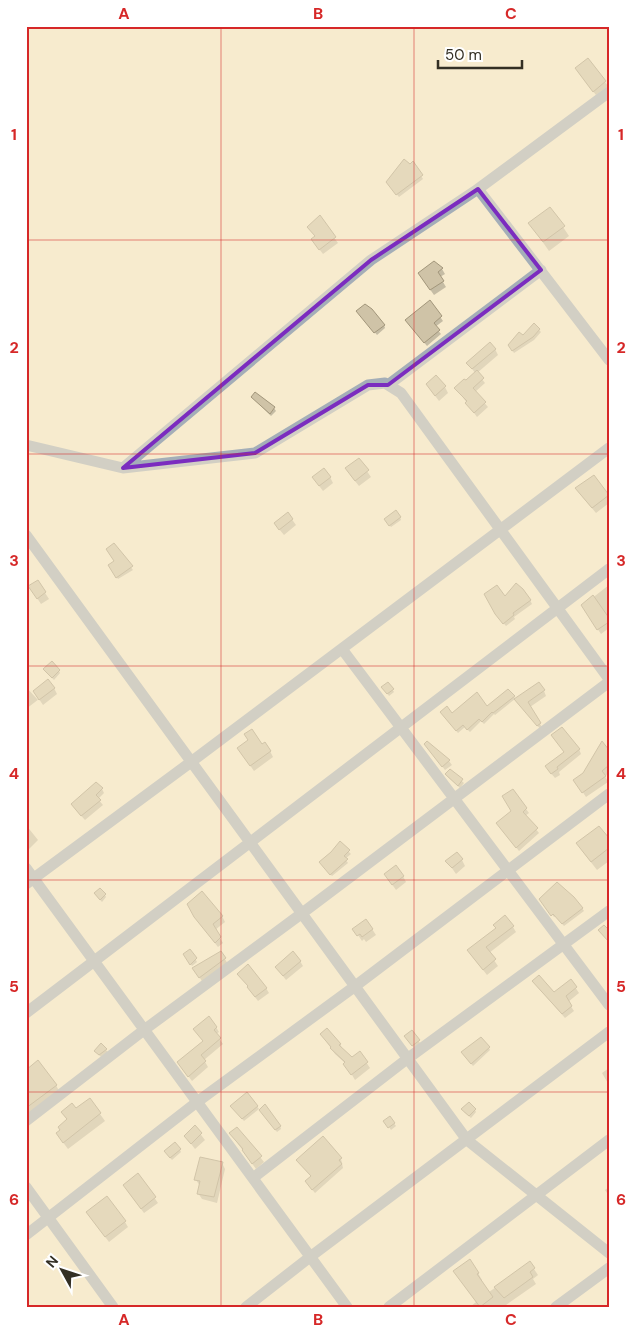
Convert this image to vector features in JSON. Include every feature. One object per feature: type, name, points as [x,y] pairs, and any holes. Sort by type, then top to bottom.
[{"type":"street","points":[[123,468],[371,260],[478,189],[609,92]]},
{"type":"street","points":[[478,189],[609,360]]},
{"type":"street","points":[[388,385],[541,270]]},
{"type":"street","points":[[26,446],[123,468],[255,453],[368,385],[385,383],[401,392],[609,680],[26,1121]]},
{"type":"street","points":[[30,881],[609,448]]},
{"type":"street","points":[[26,535],[467,1140],[609,1253]]},
{"type":"street","points":[[26,1013],[609,569]]},
{"type":"street","points":[[342,649],[609,1005]]},
{"type":"street","points":[[26,1235],[197,1102],[354,987],[609,794]]},
{"type":"street","points":[[26,868],[30,881],[94,960],[346,1307]]},
{"type":"street","points":[[253,1178],[407,1059],[609,911]]},
{"type":"street","points":[[246,1307],[609,1032]]},
{"type":"street","points":[[389,1307],[609,1140]]},
{"type":"street","points":[[26,1187],[113,1307]]},
{"type":"street","points":[[556,1307],[609,1268]]},
{"type":"highlighted area","points":[[478,189],[541,270],[388,385],[368,385],[255,453],[123,468],[371,260]]},
{"type":"building","points":[[588,58],[606,81],[593,92],[575,68]]},
{"type":"building","points":[[404,159],[410,164],[413,161],[423,175],[396,195],[386,182]]},
{"type":"building","points":[[550,207],[565,226],[543,242],[528,223]]},
{"type":"building","points":[[320,215],[336,237],[319,250],[311,239],[315,236],[307,227]]},
{"type":"building","points":[[434,261],[443,268],[438,272],[444,281],[430,290],[418,273]]},
{"type":"building","points":[[430,300],[442,316],[434,323],[440,330],[424,343],[405,320]]},
{"type":"building","points":[[365,304],[372,309],[385,325],[374,333],[356,311]]},
{"type":"building","points":[[534,323],[540,329],[533,337],[512,351],[508,345],[519,332],[523,335]]},
{"type":"building","points":[[490,342],[496,349],[472,369],[466,363]]},
{"type":"building","points":[[477,370],[484,378],[473,388],[486,402],[474,413],[465,403],[467,401],[454,388]]},
{"type":"building","points":[[436,375],[446,386],[435,396],[426,384]]},
{"type":"building","points":[[255,392],[275,407],[270,414],[251,397]]},
{"type":"building","points":[[359,458],[369,470],[355,481],[345,468]]},
{"type":"building","points":[[324,468],[331,477],[319,486],[312,477]]},
{"type":"building","points":[[594,475],[609,495],[592,508],[575,488]]},
{"type":"building","points":[[396,510],[401,517],[389,526],[384,519]]},
{"type":"building","points":[[288,512],[293,519],[279,530],[274,523]]},
{"type":"building","points":[[114,543],[133,566],[116,578],[108,565],[114,561],[106,549]]},
{"type":"building","points":[[38,580],[46,592],[37,599],[28,586]]},
{"type":"building","points":[[516,583],[531,600],[513,613],[514,615],[503,624],[484,594],[497,585],[505,596]]},
{"type":"building","points":[[593,595],[609,618],[609,622],[597,630],[581,605]]},
{"type":"building","points":[[52,661],[60,670],[52,678],[43,669]]},
{"type":"building","points":[[48,679],[55,688],[39,700],[33,691]]},
{"type":"building","points":[[388,682],[394,689],[387,694],[381,687]]},
{"type":"building","points":[[539,682],[545,690],[528,702],[541,723],[537,726],[514,699]]},
{"type":"building","points":[[508,689],[515,696],[492,712],[482,722],[479,719],[467,730],[463,725],[456,731],[440,712],[447,706],[452,713],[477,692],[487,706]]},
{"type":"building","points":[[562,727],[580,749],[551,774],[545,766],[564,752],[551,735]]},
{"type":"building","points":[[252,729],[262,744],[265,742],[271,751],[250,766],[237,748],[248,740],[244,734]]},
{"type":"building","points":[[427,741],[450,760],[442,767],[424,744]]},
{"type":"building","points":[[602,741],[609,750],[609,765],[602,771],[606,776],[582,793],[573,780],[583,773]]},
{"type":"building","points":[[450,769],[463,779],[458,786],[445,774]]},
{"type":"building","points":[[96,782],[103,788],[96,795],[101,800],[81,816],[71,804]]},
{"type":"building","points":[[513,789],[527,808],[523,812],[538,828],[516,848],[496,823],[511,811],[502,796]]},
{"type":"building","points":[[599,826],[609,838],[609,848],[591,862],[576,843]]},
{"type":"building","points":[[340,841],[350,850],[344,856],[348,859],[330,875],[319,862]]},
{"type":"building","points":[[457,852],[463,859],[452,868],[445,861]]},
{"type":"building","points":[[396,865],[404,876],[392,885],[384,874]]},
{"type":"building","points":[[557,882],[583,908],[562,924],[553,914],[551,916],[539,899]]},
{"type":"building","points":[[100,888],[106,894],[100,900],[94,893]]},
{"type":"building","points":[[202,891],[223,916],[213,924],[221,937],[215,943],[194,917],[187,904]]},
{"type":"building","points":[[505,915],[514,926],[486,947],[496,959],[483,970],[467,950],[496,928],[493,925]]},
{"type":"building","points":[[366,919],[373,929],[362,937],[360,934],[357,936],[352,929]]},
{"type":"building","points":[[604,925],[609,930],[609,942],[598,930]]},
{"type":"building","points":[[190,949],[197,958],[190,965],[183,954]]},
{"type":"building","points":[[221,951],[226,958],[199,978],[192,968]]},
{"type":"building","points":[[293,951],[301,961],[283,976],[275,967]]},
{"type":"building","points":[[248,964],[267,988],[255,997],[237,974]]},
{"type":"building","points":[[539,975],[554,992],[571,979],[577,987],[566,996],[572,1006],[562,1014],[532,981]]},
{"type":"building","points":[[209,1016],[217,1027],[214,1030],[221,1038],[201,1055],[206,1061],[188,1077],[177,1062],[203,1041],[193,1029]]},
{"type":"building","points":[[327,1028],[341,1044],[339,1045],[352,1057],[360,1051],[368,1062],[351,1075],[343,1064],[345,1062],[330,1048],[320,1034]]},
{"type":"building","points":[[412,1030],[420,1040],[412,1046],[404,1036]]},
{"type":"building","points":[[481,1037],[490,1047],[471,1064],[461,1052]]},
{"type":"building","points":[[101,1043],[107,1049],[99,1055],[94,1051]]},
{"type":"building","points":[[38,1060],[57,1085],[26,1108],[26,1070]]},
{"type":"building","points":[[247,1092],[258,1106],[242,1119],[230,1106]]},
{"type":"building","points":[[90,1098],[101,1113],[63,1143],[56,1133],[60,1130],[58,1127],[67,1119],[61,1112],[72,1103],[76,1108]]},
{"type":"building","points":[[469,1102],[476,1109],[469,1116],[461,1109]]},
{"type":"building","points":[[265,1104],[281,1126],[275,1130],[259,1110]]},
{"type":"building","points":[[390,1116],[395,1123],[388,1128],[383,1121]]},
{"type":"building","points":[[195,1125],[202,1133],[191,1144],[184,1136]]},
{"type":"building","points":[[237,1127],[262,1156],[252,1164],[243,1149],[229,1133]]},
{"type":"building","points":[[323,1136],[342,1158],[339,1160],[342,1164],[312,1190],[305,1181],[311,1176],[296,1160]]},
{"type":"building","points":[[175,1142],[181,1149],[170,1158],[164,1151]]},
{"type":"building","points":[[200,1157],[223,1162],[214,1197],[197,1194],[200,1181],[194,1180]]},
{"type":"building","points":[[138,1173],[156,1197],[141,1209],[123,1185]]},
{"type":"building","points":[[107,1196],[126,1221],[105,1237],[86,1212]]},
{"type":"building","points":[[470,1259],[479,1273],[477,1274],[493,1297],[480,1307],[453,1271]]},
{"type":"building","points":[[530,1261],[535,1268],[530,1272],[533,1277],[504,1298],[494,1287]]}]
